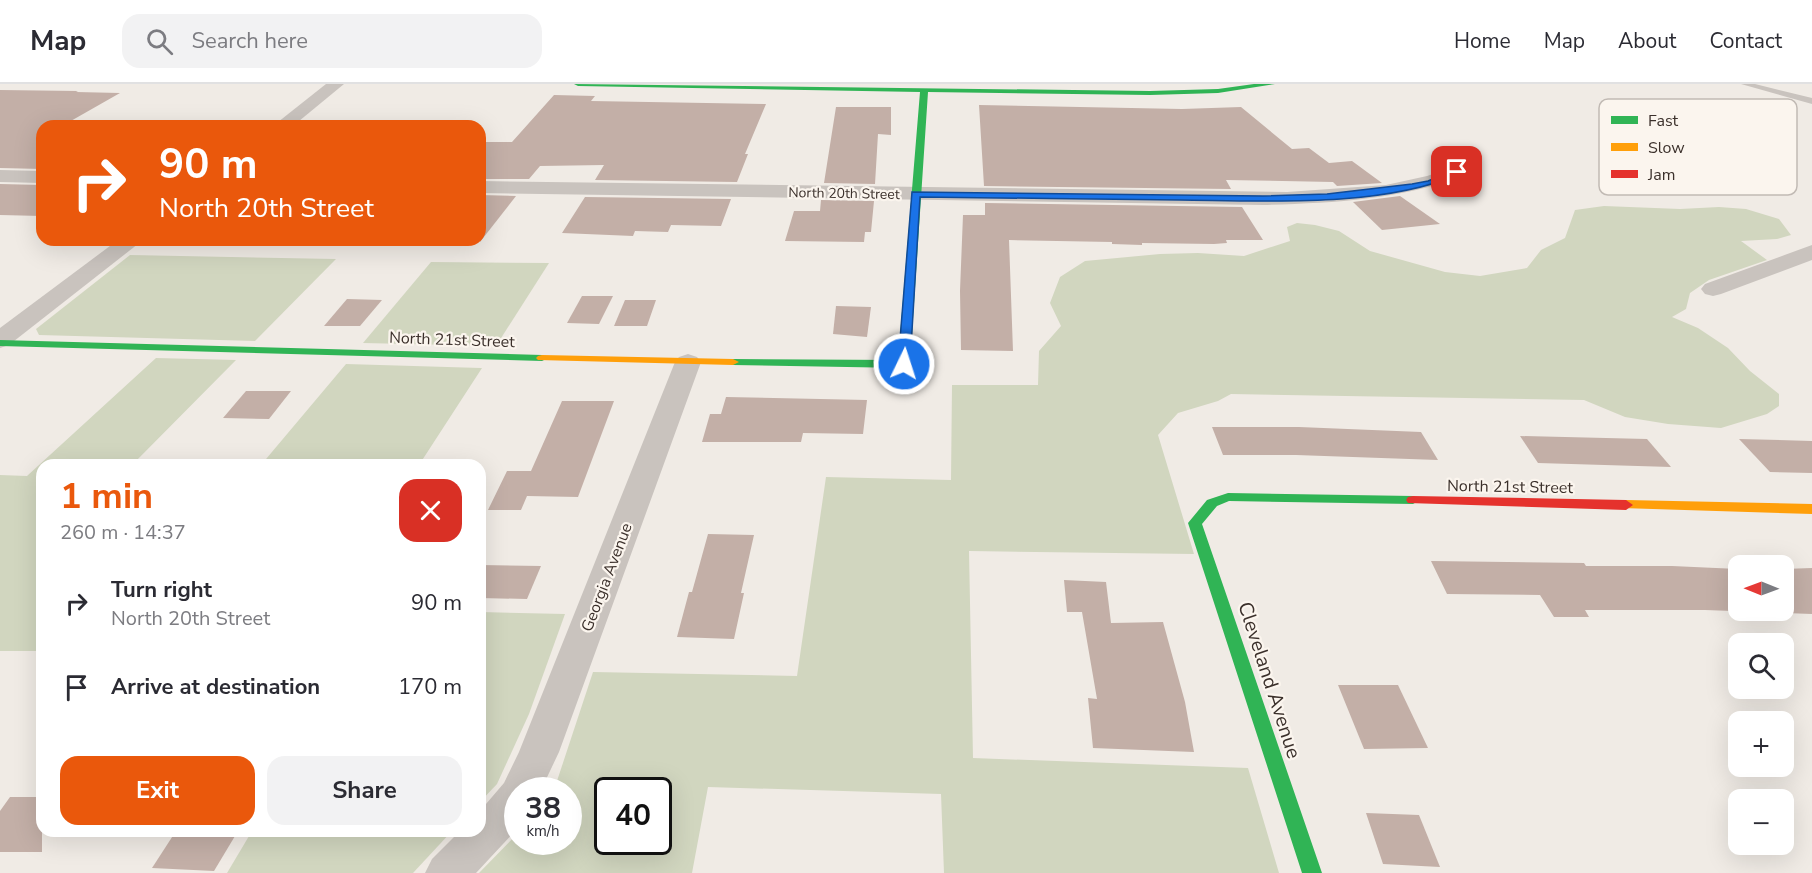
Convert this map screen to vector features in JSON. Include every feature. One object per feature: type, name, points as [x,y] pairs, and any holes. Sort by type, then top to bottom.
[{"type":"street","points":[[290,120],[336,84]]},
{"type":"street","points":[[578,84],[1189,93],[1262,85]]},
{"type":"street","points":[[915,194],[924,90]]},
{"type":"street","name":"North 20th Street","points":[[486,186],[1263,199],[1327,197],[1421,185],[1457,172]]},
{"type":"street","points":[[0,176],[36,177]]},
{"type":"street","name":"North 21st Street","points":[[0,341],[688,362],[904,364],[915,194]]},
{"type":"street","points":[[0,341],[124,246]]},
{"type":"street","points":[[1713,289],[1812,252]]},
{"type":"street","name":"Georgia Avenue","points":[[527,777],[543,741],[688,362]]},
{"type":"street","name":"North 21st Street","points":[[1209,504],[1223,496],[1248,496],[1812,509]]},
{"type":"street","name":"Cleveland Avenue","points":[[1209,504],[1195,523],[1312,873]]},
{"type":"street","points":[[486,833],[504,814]]},
{"type":"street","points":[[447,873],[482,837]]},
{"type":"lane","points":[[1745,84],[1812,101]]},
{"type":"green space","points":[[1604,206],[1746,209],[1779,219],[1791,235],[1777,239],[1741,241],[1767,260],[1709,280],[1690,293],[1686,309],[1672,317],[1698,328],[1728,348],[1750,371],[1779,394],[1779,406],[1767,414],[1721,428],[1668,424],[1625,417],[1584,400],[1231,394],[1218,401],[1178,413],[1158,435],[1194,554],[969,551],[973,758],[1248,768],[1279,873],[944,873],[941,794],[708,787],[692,873],[479,873],[504,847],[504,855],[582,855],[582,777],[558,777],[593,672],[797,676],[826,477],[951,480],[952,385],[1038,385],[1039,351],[1061,326],[1050,303],[1060,277],[1085,261],[1160,254],[1198,253],[1244,256],[1290,241],[1287,227],[1297,223],[1339,231],[1370,251],[1445,272],[1480,276],[1527,268],[1541,250],[1565,238],[1575,210]]},
{"type":"green space","points":[[130,255],[336,259],[255,341],[39,335],[36,329]]},
{"type":"green space","points":[[431,262],[549,263],[496,346],[363,343]]},
{"type":"green space","points":[[156,358],[236,360],[138,459],[46,459]]},
{"type":"green space","points":[[346,364],[482,368],[423,459],[266,459]]},
{"type":"green space","points":[[36,468],[36,651],[0,651],[0,475],[27,476]]},
{"type":"green space","points":[[486,612],[565,614],[529,714],[497,784],[486,796]]},
{"type":"green space","points":[[248,837],[446,837],[413,873],[227,873]]},
{"type":"building","points":[[0,90],[120,93],[73,120],[36,120],[36,169],[0,168]]},
{"type":"building","points":[[554,95],[595,96],[591,101],[766,104],[745,154],[748,154],[737,182],[595,180],[604,165],[540,166],[529,179],[486,179],[486,142],[512,142]]},
{"type":"building","points":[[979,105],[1182,109],[1241,107],[1292,149],[1309,148],[1329,163],[1352,161],[1382,183],[1337,186],[1333,182],[1226,180],[1231,189],[984,186]]},
{"type":"building","points":[[836,107],[891,107],[891,135],[878,134],[875,184],[824,183]]},
{"type":"building","points":[[0,184],[36,185],[36,216],[0,215]]},
{"type":"building","points":[[486,195],[516,196],[486,234]]},
{"type":"building","points":[[1400,196],[1440,224],[1382,230],[1353,202]]},
{"type":"building","points":[[585,197],[731,199],[721,226],[671,225],[668,232],[635,231],[633,236],[562,233]]},
{"type":"building","points":[[821,200],[874,201],[871,232],[865,232],[864,242],[785,241],[794,211],[820,211]]},
{"type":"building","points":[[985,203],[1242,207],[1263,240],[1226,240],[1227,243],[1214,244],[1142,243],[1142,245],[1112,244],[1112,242],[1009,240],[1013,351],[961,350],[960,291],[963,215],[985,215]]},
{"type":"building","points":[[582,296],[613,296],[599,324],[567,323]]},
{"type":"building","points":[[347,299],[382,300],[360,326],[324,326]]},
{"type":"building","points":[[625,300],[656,300],[647,326],[614,326]]},
{"type":"building","points":[[836,306],[871,307],[867,337],[833,334]]},
{"type":"building","points":[[246,391],[291,391],[269,419],[223,418]]},
{"type":"building","points":[[726,397],[867,400],[863,434],[803,433],[801,442],[702,442],[710,414],[721,414]]},
{"type":"building","points":[[562,401],[614,401],[578,497],[527,496],[521,510],[488,510],[507,471],[531,471]]},
{"type":"building","points":[[1212,427],[1299,427],[1421,432],[1438,460],[1223,455]]},
{"type":"building","points":[[1520,436],[1647,439],[1671,467],[1538,463]]},
{"type":"building","points":[[1739,439],[1812,441],[1812,473],[1770,472]]},
{"type":"building","points":[[708,534],[754,535],[741,593],[744,593],[734,639],[677,637]]},
{"type":"building","points":[[1431,561],[1584,563],[1586,566],[1728,569],[1728,611],[1585,610],[1589,617],[1554,617],[1540,595],[1447,594]]},
{"type":"building","points":[[486,565],[541,566],[527,599],[486,598]]},
{"type":"building","points":[[1812,568],[1812,614],[1794,613],[1794,569]]},
{"type":"building","points":[[1064,580],[1106,582],[1111,623],[1163,622],[1185,702],[1194,752],[1093,748],[1088,698],[1097,699],[1082,612],[1067,612]]},
{"type":"building","points":[[1338,685],[1398,685],[1428,748],[1364,749]]},
{"type":"building","points":[[10,797],[36,797],[36,837],[42,837],[42,852],[0,852],[0,811]]},
{"type":"building","points":[[1366,813],[1419,815],[1440,867],[1383,864]]},
{"type":"building","points":[[172,837],[234,837],[214,871],[152,868]]},
{"type":"traffic: fast","points":[[578,84],[1150,93],[1218,91],[1271,84]]},
{"type":"traffic: fast","points":[[733,362],[904,364],[924,90]]},
{"type":"traffic: fast","points":[[0,343],[542,358]]},
{"type":"traffic: fast","points":[[1312,873],[1195,523],[1212,503],[1228,497],[1413,500]]},
{"type":"traffic: slow","points":[[542,358],[733,362]]},
{"type":"traffic: slow","points":[[1626,505],[1812,509]]},
{"type":"traffic: jam","points":[[1413,500],[1626,505]]},
{"type":"route","points":[[904,364],[915,194],[1263,199],[1327,197],[1412,187],[1430,183],[1457,172]]}]
